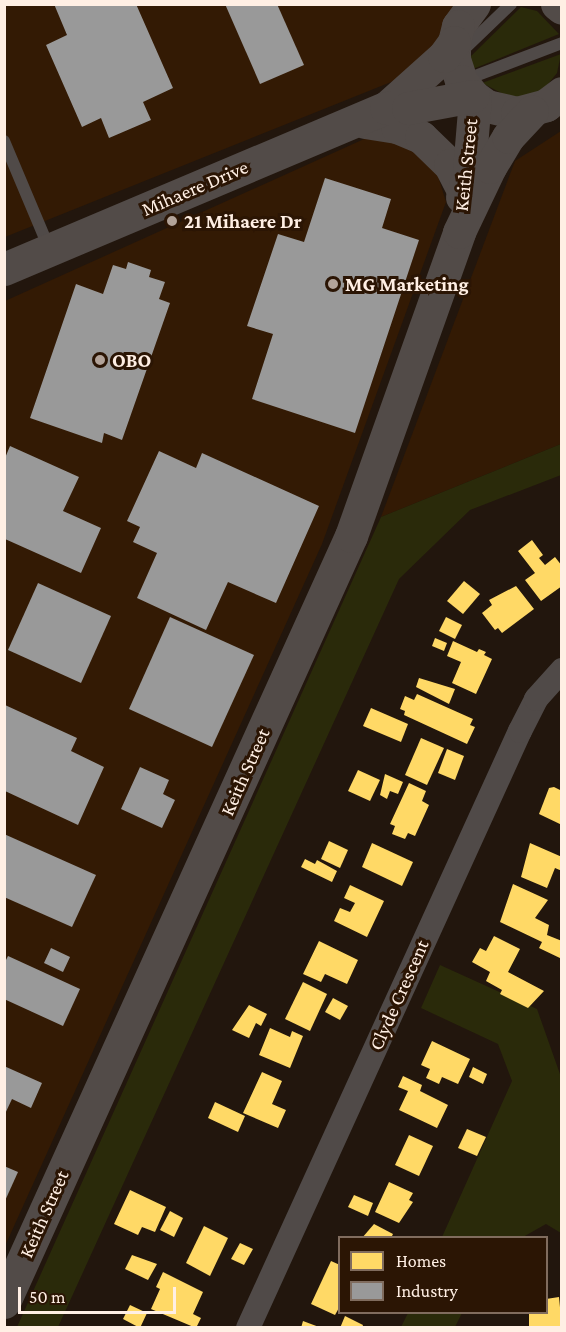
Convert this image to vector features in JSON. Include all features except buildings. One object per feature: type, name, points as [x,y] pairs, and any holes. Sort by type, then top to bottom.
[{"type":"street","points":[[474,4],[458,26],[463,75],[502,112],[532,111],[561,93]]},
{"type":"street","points":[[557,4],[561,8]]},
{"type":"street","name":"Mihaere Drive","points":[[4,269],[386,108],[444,56],[463,75],[408,108],[386,108]]},
{"type":"street","name":"Keith Street","points":[[459,232],[463,191],[469,170],[463,75]]},
{"type":"street","name":"Keith Street","points":[[4,1302],[351,536],[459,232],[490,167],[508,137],[532,111]]},
{"type":"street","points":[[352,122],[397,127],[421,137],[450,165],[463,191]]},
{"type":"street","name":"Clyde Crescent","points":[[248,1328],[515,742],[536,699],[561,670]]},
{"type":"lane","points":[[463,75],[511,4]]},
{"type":"lane","points":[[463,75],[561,43]]},
{"type":"lane","points":[[4,141],[50,250]]},
{"type":"shaded area","points":[[5,5],[493,5],[421,70],[5,237]]},
{"type":"shaded area","points":[[521,7],[537,11],[559,34],[473,69],[470,57]]},
{"type":"shaded area","points":[[561,54],[557,73],[544,89],[527,97],[509,97],[482,83]]},
{"type":"shaded area","points":[[561,131],[561,444],[381,517],[515,161]]},
{"type":"shaded area","points":[[373,135],[415,144],[435,166],[446,202],[322,544],[5,1246],[5,301]]},
{"type":"shaded area","points":[[561,444],[561,475],[470,510],[399,579],[58,1327],[17,1327],[381,517]]},
{"type":"shaded area","points":[[440,965],[537,1009],[561,1077],[561,1233],[546,1224],[525,1236],[442,1236],[512,1081],[498,1044],[421,1008]]},
{"type":"shaded area","points":[[407,1314],[462,1314],[455,1327],[401,1327]]},
{"type":"place","name":"21 Mihaere Dr","points":[[172,221]]},
{"type":"place","name":"MG Marketing","points":[[333,284]]},
{"type":"place","name":"OBO","points":[[100,360]]}]
